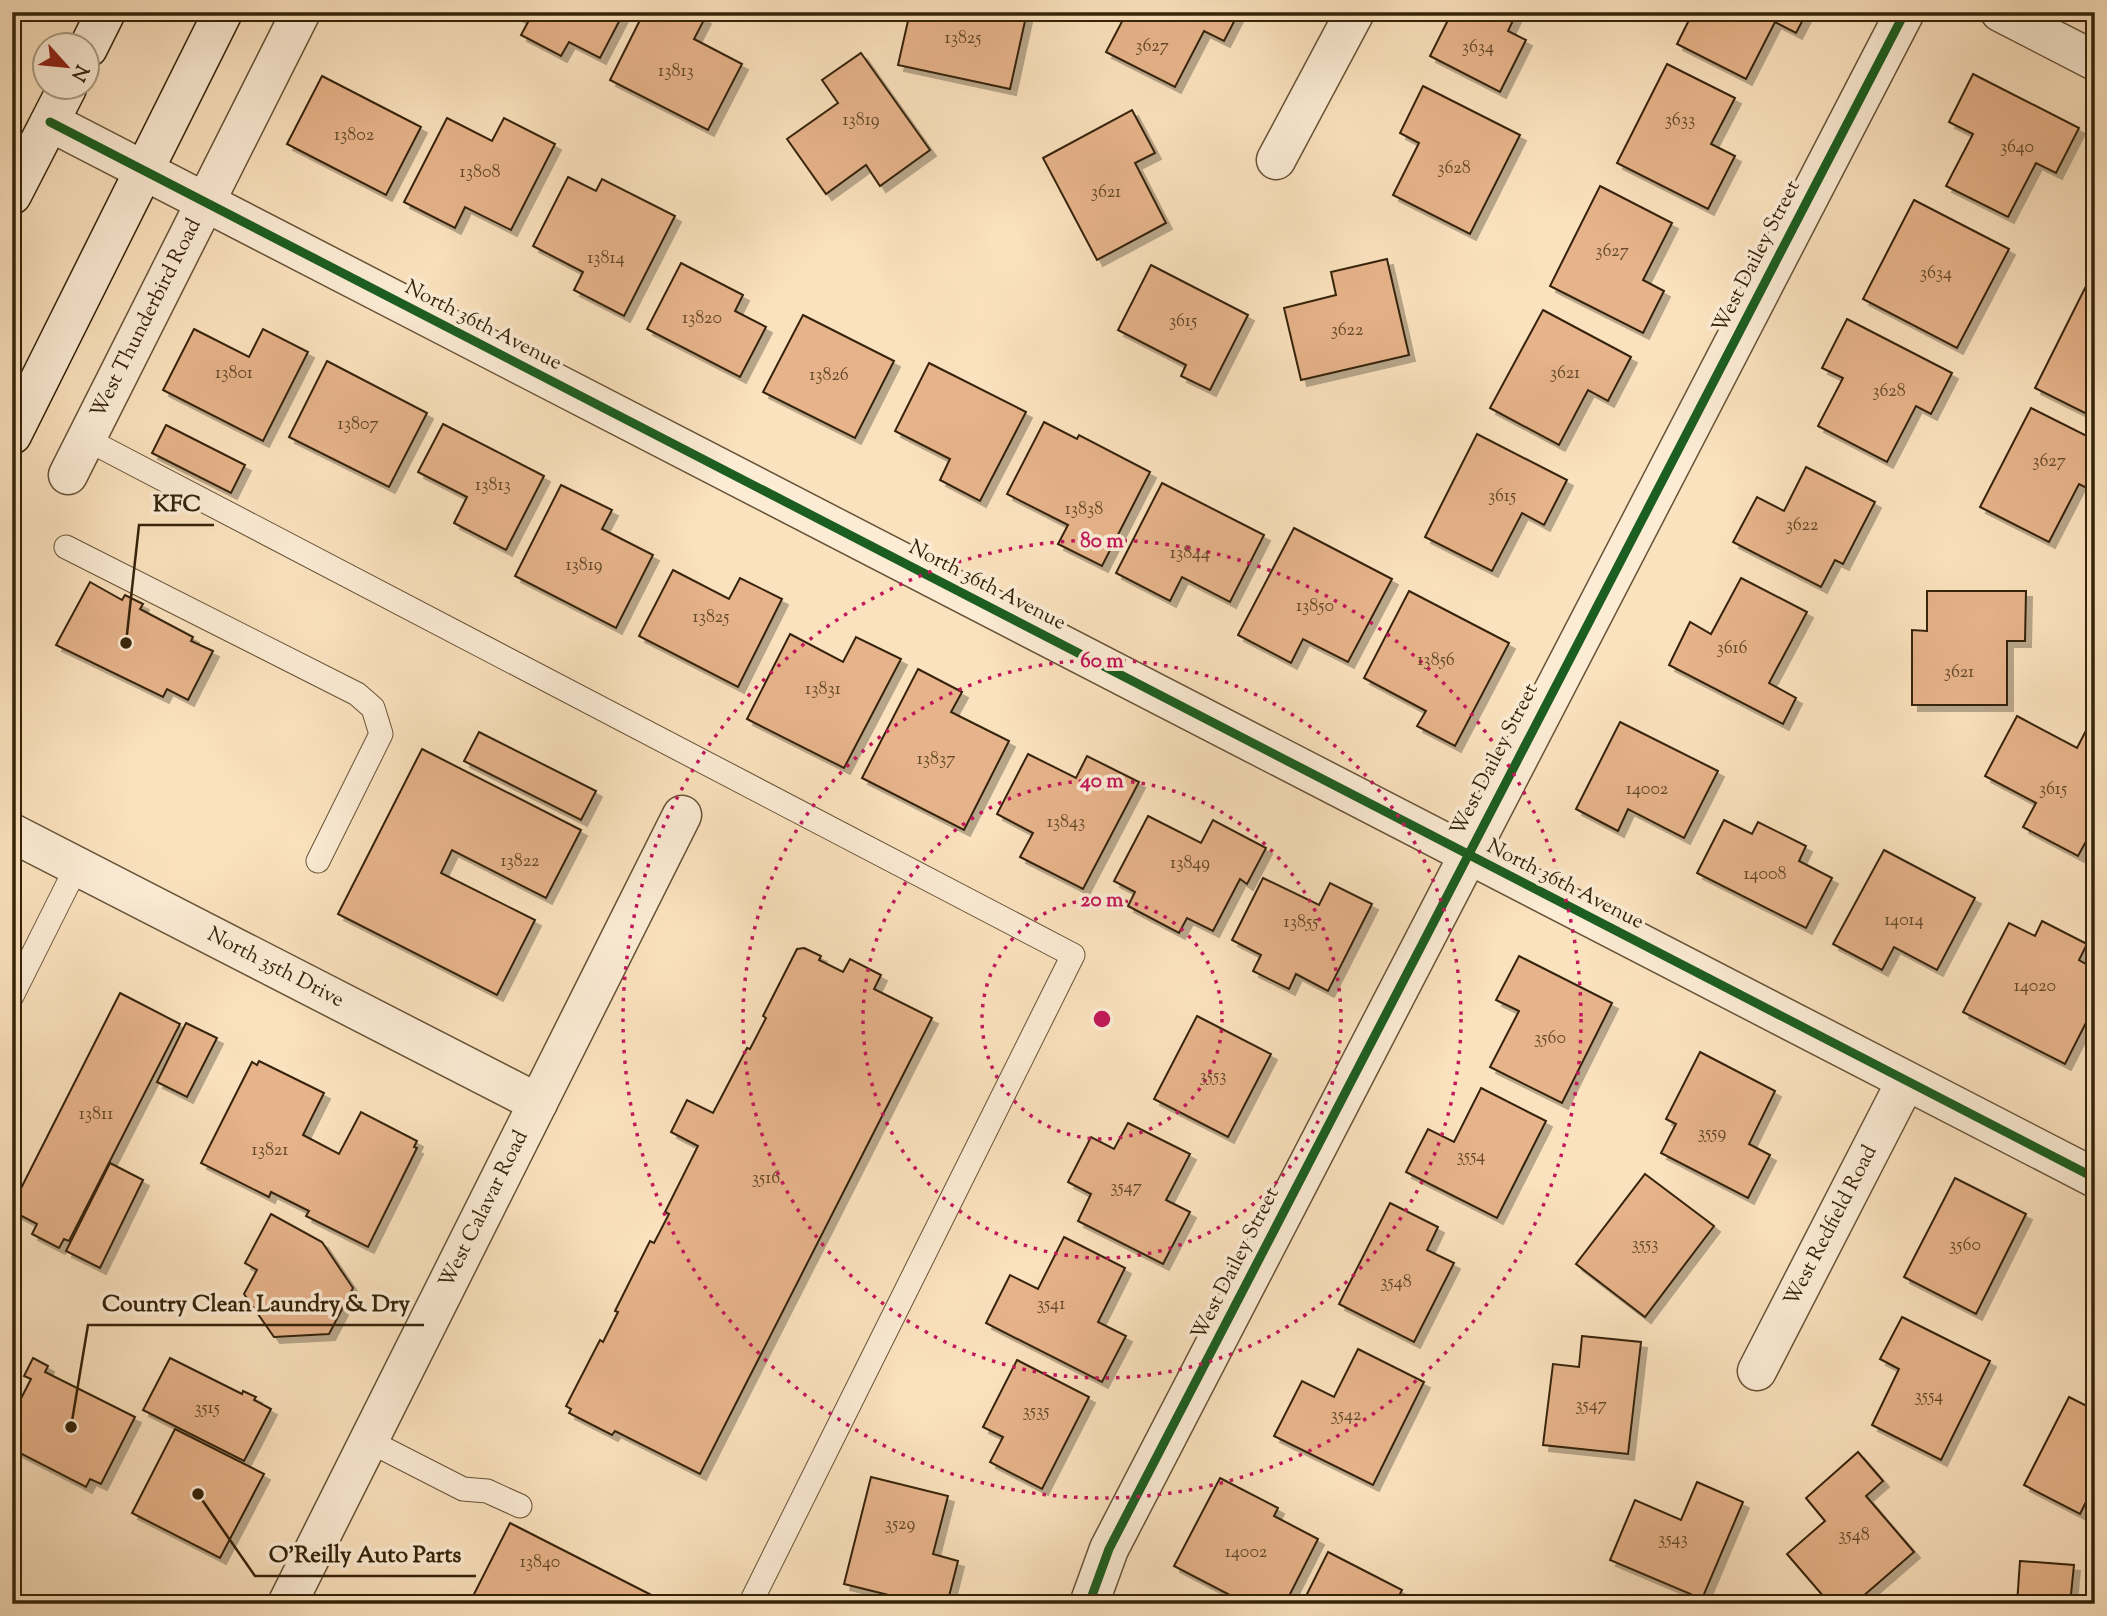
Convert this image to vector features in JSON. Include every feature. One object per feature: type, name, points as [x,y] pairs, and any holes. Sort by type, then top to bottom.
[{"type":"street","points":[[96,32],[106,12]]},
{"type":"street","points":[[12,435],[223,12]]},
{"type":"street","name":"West Thunderbird Road","points":[[68,475],[301,12]]},
{"type":"street","points":[[1276,160],[1355,12]]},
{"type":"street","name":"West Dailey Street","points":[[1089,1604],[1109,1549],[1467,853],[1905,12]]},
{"type":"street","points":[[2000,12],[2095,61]]},
{"type":"street","points":[[12,195],[60,102]]},
{"type":"street","name":"North 36th Avenue","points":[[50,122],[2095,1178]]},
{"type":"street","name":"West Calavar Road","points":[[287,1604],[682,816]]},
{"type":"street","name":"North 35th Drive","points":[[12,833],[538,1103]]},
{"type":"street","name":"West Redfield Road","points":[[1757,1371],[1906,1081]]},
{"type":"lane","points":[[86,439],[1073,955],[750,1604]]},
{"type":"lane","points":[[66,547],[356,694],[373,708],[381,734],[318,861]]},
{"type":"lane","points":[[12,996],[77,866]]},
{"type":"lane","points":[[369,1441],[463,1489],[487,1491],[520,1506]]},
{"type":"building","points":[[511,12],[624,12],[600,58],[569,42],[561,56],[521,35],[528,22]]},
{"type":"building","points":[[644,12],[694,12],[705,18],[694,39],[742,64],[708,130],[610,80]]},
{"type":"building","points":[[910,12],[1027,12],[1010,89],[898,65]]},
{"type":"building","points":[[1127,12],[1239,12],[1224,41],[1204,31],[1175,87],[1106,52]]},
{"type":"building","points":[[1452,12],[1517,12],[1508,31],[1526,40],[1500,92],[1430,56]]},
{"type":"building","points":[[1693,12],[1807,12],[1796,33],[1775,22],[1746,79],[1677,44]]},
{"type":"building","points":[[861,53],[930,150],[880,186],[866,165],[826,194],[787,139],[838,103],[822,80]]},
{"type":"building","points":[[1667,64],[1735,98],[1711,144],[1735,156],[1708,209],[1617,163]]},
{"type":"building","points":[[1973,74],[2079,128],[2056,173],[2036,163],[2008,217],[1946,186],[1973,134],[1949,122]]},
{"type":"building","points":[[322,76],[421,127],[386,195],[287,144]]},
{"type":"building","points":[[1423,86],[1520,135],[1470,234],[1393,195],[1419,143],[1400,133]]},
{"type":"building","points":[[1132,110],[1155,153],[1135,163],[1166,223],[1097,260],[1043,158]]},
{"type":"building","points":[[447,118],[492,141],[504,118],[555,144],[511,230],[465,207],[455,228],[404,202]]},
{"type":"building","points":[[568,177],[596,191],[602,179],[675,216],[624,316],[574,290],[583,272],[533,246]]},
{"type":"building","points":[[1600,186],[1672,223],[1643,280],[1664,291],[1643,333],[1550,286]]},
{"type":"building","points":[[1914,200],[2009,249],[1957,348],[1863,299]]},
{"type":"building","points":[[1387,259],[1409,355],[1301,380],[1284,308],[1336,295],[1331,272]]},
{"type":"building","points":[[681,263],[743,295],[735,311],[766,327],[740,377],[647,329]]},
{"type":"building","points":[[1151,265],[1248,315],[1210,390],[1181,376],[1186,365],[1118,330]]},
{"type":"building","points":[[2085,288],[2095,293],[2095,418],[2035,388]]},
{"type":"building","points":[[1543,310],[1631,357],[1608,401],[1588,390],[1559,445],[1490,408]]},
{"type":"building","points":[[803,315],[894,361],[855,438],[763,392]]},
{"type":"building","points":[[1847,319],[1952,373],[1931,414],[1916,406],[1887,462],[1818,426],[1843,378],[1822,368]]},
{"type":"building","points":[[194,329],[249,357],[263,329],[308,352],[263,441],[163,390]]},
{"type":"building","points":[[327,361],[427,413],[389,487],[289,437]]},
{"type":"building","points":[[929,363],[1026,412],[980,501],[940,480],[950,459],[895,431]]},
{"type":"building","points":[[2031,408],[2095,440],[2095,492],[2079,484],[2049,542],[1980,507]]},
{"type":"building","points":[[1044,422],[1077,439],[1079,435],[1150,472],[1102,566],[1058,544],[1068,525],[1007,494]]},
{"type":"building","points":[[443,424],[544,476],[506,550],[454,523],[467,497],[418,472]]},
{"type":"building","points":[[166,425],[245,465],[231,493],[152,453]]},
{"type":"building","points":[[1477,434],[1567,480],[1544,525],[1522,513],[1492,571],[1425,537]]},
{"type":"building","points":[[1806,467],[1875,502],[1843,564],[1835,560],[1821,587],[1733,542],[1757,497],[1784,511]]},
{"type":"building","points":[[1162,483],[1264,535],[1230,602],[1182,577],[1170,601],[1116,573]]},
{"type":"building","points":[[561,485],[612,510],[602,529],[653,555],[616,628],[515,576]]},
{"type":"building","points":[[1294,528],[1392,579],[1348,662],[1303,639],[1291,663],[1238,635]]},
{"type":"building","points":[[673,570],[729,599],[740,578],[782,599],[738,687],[639,636]]},
{"type":"building","points":[[1741,578],[1807,612],[1769,683],[1796,698],[1783,724],[1669,665],[1690,622],[1711,634]]},
{"type":"building","points":[[90,582],[122,600],[125,595],[143,604],[140,609],[193,637],[191,641],[213,651],[188,700],[167,689],[163,697],[56,645]]},
{"type":"building","points":[[1409,591],[1509,643],[1455,746],[1417,726],[1426,711],[1364,678]]},
{"type":"building","points":[[1927,591],[2026,591],[2025,641],[2007,641],[2007,705],[1912,705],[1912,630],[1927,631]]},
{"type":"building","points":[[790,634],[843,662],[856,637],[901,659],[844,768],[747,719]]},
{"type":"building","points":[[918,669],[962,692],[951,712],[1009,741],[964,830],[862,778]]},
{"type":"building","points":[[2017,716],[2077,748],[2092,719],[2095,721],[2095,825],[2078,856],[2023,827],[2036,803],[1985,776]]},
{"type":"building","points":[[1620,722],[1718,771],[1684,838],[1628,809],[1618,831],[1576,809]]},
{"type":"building","points":[[479,732],[596,791],[581,820],[464,761]]},
{"type":"building","points":[[422,749],[581,830],[546,898],[452,850],[441,873],[535,920],[497,995],[338,914]]},
{"type":"building","points":[[1028,754],[1076,778],[1087,756],[1139,782],[1083,889],[1020,857],[1033,833],[997,814]]},
{"type":"building","points":[[1148,816],[1201,843],[1213,820],[1266,848],[1247,884],[1240,879],[1213,931],[1187,918],[1179,933],[1128,906],[1135,892],[1114,881]]},
{"type":"building","points":[[1724,820],[1752,834],[1758,822],[1806,846],[1799,861],[1832,878],[1806,928],[1697,873]]},
{"type":"building","points":[[1884,850],[1975,898],[1937,970],[1894,947],[1882,970],[1833,944]]},
{"type":"building","points":[[1263,878],[1319,905],[1330,883],[1372,904],[1328,991],[1296,974],[1289,989],[1253,971],[1261,955],[1232,940]]},
{"type":"building","points":[[2042,921],[2087,944],[2079,960],[2095,969],[2095,1005],[2065,1064],[1963,1012],[2009,923],[2035,936]]},
{"type":"building","points":[[804,948],[821,956],[819,960],[843,972],[850,959],[881,975],[874,989],[932,1018],[700,1474],[615,1431],[612,1435],[569,1413],[571,1409],[566,1406],[600,1340],[603,1342],[618,1312],[615,1311],[650,1241],[654,1243],[669,1214],[665,1212],[698,1146],[671,1132],[687,1100],[713,1113],[766,1018],[763,1016],[797,949]]},
{"type":"building","points":[[1519,956],[1612,1003],[1562,1103],[1490,1067],[1519,1011],[1496,1000]]},
{"type":"building","points":[[120,993],[180,1024],[69,1241],[64,1239],[59,1248],[32,1234],[37,1224],[12,1211],[12,1206]]},
{"type":"building","points":[[1197,1016],[1271,1054],[1228,1137],[1154,1099]]},
{"type":"building","points":[[186,1023],[217,1038],[187,1097],[157,1082]]},
{"type":"building","points":[[1700,1052],[1775,1091],[1749,1144],[1770,1155],[1748,1198],[1661,1153],[1676,1124],[1666,1119]]},
{"type":"building","points":[[259,1061],[324,1093],[303,1135],[339,1154],[361,1112],[417,1141],[414,1147],[417,1148],[368,1247],[306,1216],[309,1211],[271,1192],[269,1197],[201,1163],[252,1062],[257,1065]]},
{"type":"building","points":[[1481,1088],[1546,1121],[1497,1218],[1406,1172],[1428,1129],[1454,1142]]},
{"type":"building","points":[[1128,1123],[1190,1154],[1166,1200],[1190,1212],[1163,1264],[1078,1221],[1091,1194],[1068,1182],[1091,1137],[1114,1149]]},
{"type":"building","points":[[110,1163],[143,1180],[100,1268],[66,1251]]},
{"type":"building","points":[[1645,1174],[1714,1226],[1645,1317],[1576,1264]]},
{"type":"building","points":[[1955,1178],[2026,1214],[1976,1314],[1904,1277]]},
{"type":"building","points":[[1390,1203],[1438,1227],[1427,1250],[1454,1263],[1414,1342],[1339,1304]]},
{"type":"building","points":[[271,1214],[322,1242],[353,1288],[329,1334],[274,1337],[244,1294],[257,1270],[245,1263]]},
{"type":"building","points":[[1064,1237],[1125,1268],[1098,1322],[1126,1336],[1102,1382],[986,1323],[1010,1275],[1038,1289]]},
{"type":"building","points":[[1902,1317],[1990,1361],[1941,1460],[1872,1425],[1899,1369],[1880,1359]]},
{"type":"building","points":[[1582,1336],[1641,1342],[1628,1454],[1543,1445],[1553,1364],[1579,1367]]},
{"type":"building","points":[[1358,1349],[1424,1382],[1373,1485],[1274,1436],[1302,1381],[1334,1397]]},
{"type":"building","points":[[33,1358],[48,1366],[45,1372],[135,1417],[101,1484],[90,1479],[86,1487],[12,1449],[12,1416],[31,1379],[24,1376]]},
{"type":"building","points":[[170,1358],[242,1394],[243,1391],[256,1397],[254,1400],[271,1409],[244,1461],[143,1410]]},
{"type":"building","points":[[1017,1360],[1089,1397],[1042,1489],[990,1462],[1003,1437],[983,1427]]},
{"type":"building","points":[[2069,1397],[2095,1410],[2095,1484],[2080,1514],[2024,1485]]},
{"type":"building","points":[[175,1429],[264,1474],[220,1558],[132,1513]]},
{"type":"building","points":[[1858,1452],[1883,1481],[1866,1496],[1914,1552],[1854,1604],[1830,1604],[1787,1554],[1825,1521],[1806,1498]]},
{"type":"building","points":[[871,1477],[948,1496],[933,1554],[958,1561],[947,1604],[925,1604],[844,1584]]},
{"type":"building","points":[[1220,1478],[1278,1508],[1274,1516],[1318,1539],[1285,1604],[1247,1604],[1174,1566]]},
{"type":"building","points":[[1697,1482],[1743,1502],[1702,1599],[1610,1560],[1635,1500],[1681,1520]]},
{"type":"building","points":[[510,1523],[669,1604],[469,1604]]},
{"type":"building","points":[[1328,1552],[1402,1590],[1395,1604],[1302,1604]]},
{"type":"building","points":[[2020,1561],[2074,1565],[2070,1604],[2017,1604]]},
{"type":"cycle path","points":[[1089,1604],[1109,1549],[1905,12]]},
{"type":"cycle path","points":[[50,122],[2095,1178]]},
{"type":"place","name":"KFC","points":[[126,643]]},
{"type":"place","name":"Country Clean Laundry & Dry","points":[[71,1427]]},
{"type":"place","name":"O'Reilly Auto Parts","points":[[198,1494]]}]
